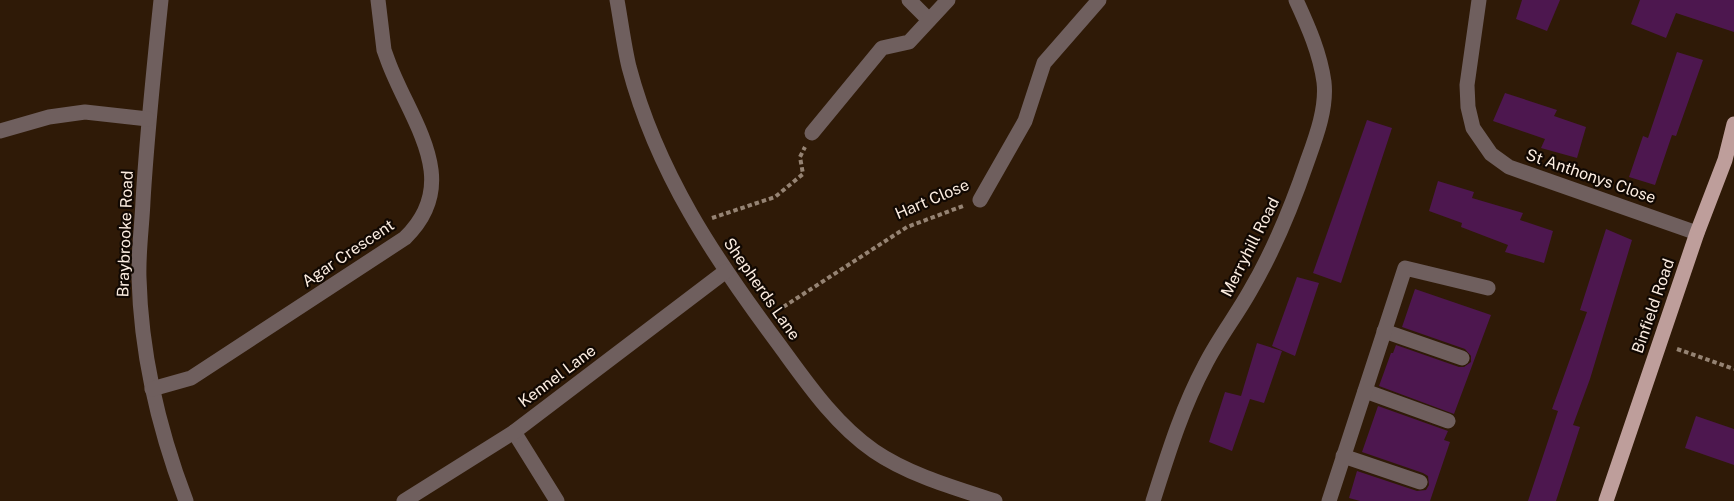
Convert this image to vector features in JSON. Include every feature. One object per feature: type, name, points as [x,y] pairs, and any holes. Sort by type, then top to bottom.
[{"type":"main road","name":"Binfield Road","points":[[1606,501],[1697,232],[1725,160],[1734,124]]},
{"type":"street","name":"Braybrooke Road","points":[[161,0],[148,119],[138,276],[152,389],[186,501]]},
{"type":"street","name":"Agar Crescent","points":[[152,389],[191,378],[405,238],[417,227],[430,198],[432,183],[429,153],[384,50],[378,0]]},
{"type":"street","name":"Shepherds Lane","points":[[618,0],[628,64],[636,91],[670,178],[695,224],[761,321],[821,400],[849,430],[874,451],[924,476],[995,501]]},
{"type":"street","points":[[909,0],[929,20]]},
{"type":"street","points":[[812,133],[882,48],[909,42],[948,0]]},
{"type":"street","name":"Hart Close","points":[[980,200],[1025,121],[1044,63],[1099,0]]},
{"type":"street","name":"Merryhill Road","points":[[1153,501],[1189,397],[1206,362],[1251,290],[1272,248],[1291,208],[1316,139],[1322,115],[1324,84],[1317,51],[1296,0]]},
{"type":"street","name":"St Anthonys Close","points":[[1479,0],[1467,85],[1468,107],[1473,128],[1491,154],[1509,167],[1697,232]]},
{"type":"street","points":[[0,130],[49,117],[85,112],[148,119]]},
{"type":"street","points":[[1329,501],[1405,268],[1488,288]]},
{"type":"street","name":"Kennel Lane","points":[[404,501],[514,432],[726,271]]},
{"type":"street","points":[[1384,331],[1462,358]]},
{"type":"street","points":[[1365,391],[1448,421]]},
{"type":"street","points":[[514,432],[557,501]]},
{"type":"street","points":[[1343,456],[1420,482]]},
{"type":"path","points":[[695,224],[775,197],[803,174],[800,157],[812,133]]},
{"type":"path","name":"Hart Close","points":[[761,321],[907,227],[980,200]]},
{"type":"path","points":[[1659,343],[1734,369]]},
{"type":"building","points":[[1522,0],[1560,0],[1547,31],[1516,19]]},
{"type":"building","points":[[1640,0],[1734,0],[1734,32],[1676,13],[1666,38],[1631,24]]},
{"type":"building","points":[[1677,52],[1703,60],[1676,136],[1672,135],[1655,185],[1629,177],[1643,136],[1648,138]]},
{"type":"building","points":[[1505,93],[1557,110],[1554,116],[1586,127],[1577,158],[1541,148],[1545,139],[1493,121]]},
{"type":"building","points":[[1367,120],[1392,128],[1341,283],[1313,273]]},
{"type":"building","points":[[1438,181],[1474,192],[1472,198],[1523,213],[1520,220],[1553,231],[1544,263],[1505,252],[1508,245],[1461,227],[1462,223],[1429,211]]},
{"type":"building","points":[[1606,229],[1632,240],[1590,379],[1573,425],[1580,427],[1556,501],[1528,501],[1558,411],[1552,409],[1587,312],[1580,310]]},
{"type":"building","points":[[1297,277],[1319,283],[1295,356],[1272,346]]},
{"type":"building","points":[[1415,289],[1491,315],[1454,414],[1379,386],[1396,345],[1459,367],[1464,367],[1471,362],[1471,356],[1465,349],[1402,327]]},
{"type":"building","points":[[1257,343],[1282,351],[1264,403],[1250,399],[1232,451],[1209,442],[1225,392],[1241,396]]},
{"type":"building","points":[[1378,406],[1448,431],[1444,440],[1450,442],[1430,501],[1360,501],[1349,498],[1357,471],[1417,491],[1426,490],[1429,485],[1428,476],[1423,473],[1362,452]]},
{"type":"building","points":[[1696,416],[1734,429],[1734,465],[1685,448]]}]
